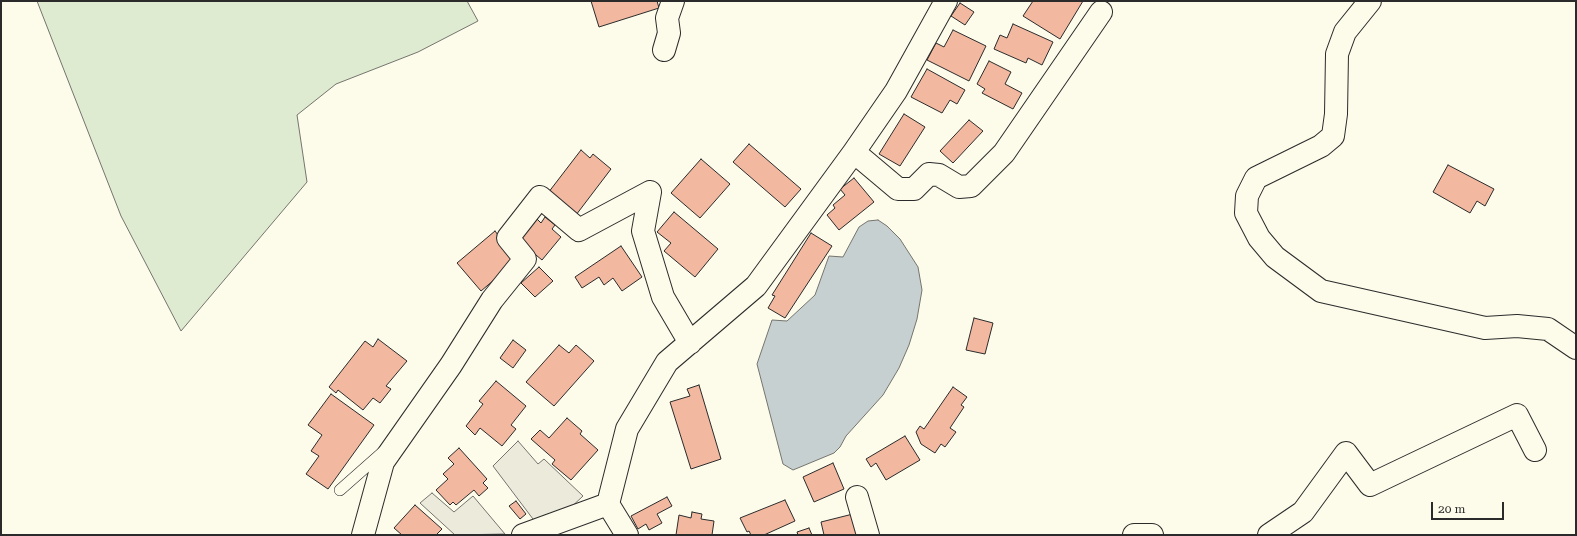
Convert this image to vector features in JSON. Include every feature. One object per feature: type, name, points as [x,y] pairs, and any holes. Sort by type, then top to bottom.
[{"type":"street","points":[[664,50],[668,33],[666,18],[673,1]]},
{"type":"street","points":[[628,535],[608,504],[627,429],[667,362],[756,286],[854,152],[896,90],[946,1]]},
{"type":"street","points":[[1370,1],[1345,32],[1337,54],[1336,114],[1333,136],[1321,146],[1256,178],[1246,196],[1246,213],[1259,238],[1275,257],[1321,291],[1485,328],[1517,326],[1548,329],[1576,348]]},
{"type":"street","points":[[854,152],[898,190],[914,189],[930,174],[940,175],[959,187],[972,186],[1004,153],[1101,12]]},
{"type":"street","points":[[363,535],[383,462],[451,365],[492,300],[525,259],[508,238],[540,197],[579,230],[650,192],[643,231],[663,297],[690,343]]},
{"type":"street","points":[[1269,535],[1303,512],[1346,453],[1370,485],[1517,415],[1535,450]]},
{"type":"street","points":[[857,497],[868,535]]},
{"type":"street","points":[[523,535],[608,504]]},
{"type":"street","points":[[1134,535],[1152,535]]},
{"type":"lane","points":[[340,490],[402,434]]},
{"type":"green space","points":[[37,1],[467,1],[478,21],[418,52],[336,84],[297,115],[307,182],[181,331],[121,216]]},
{"type":"shaded area","points":[[878,220],[887,226],[900,239],[918,267],[922,290],[917,319],[909,345],[899,368],[883,395],[846,436],[840,447],[834,453],[793,470],[783,464],[757,364],[772,320],[787,321],[815,295],[829,256],[843,257],[859,227],[868,221]]},
{"type":"shaded area","points":[[518,441],[538,464],[544,459],[583,496],[567,511],[536,523],[493,466]]},
{"type":"shaded area","points":[[432,493],[454,512],[473,496],[505,534],[455,535],[420,503]]},
{"type":"building","points":[[591,1],[657,1],[659,8],[599,27]]},
{"type":"building","points":[[1033,1],[1083,1],[1060,39],[1023,16]]},
{"type":"building","points":[[960,3],[974,12],[965,25],[951,16]]},
{"type":"building","points":[[1013,24],[1053,42],[1042,65],[1028,58],[1026,63],[994,49],[1000,35],[1007,38]]},
{"type":"building","points":[[953,30],[986,46],[969,81],[927,60],[936,43],[944,47]]},
{"type":"building","points":[[989,61],[1011,72],[1005,84],[1022,93],[1013,109],[982,93],[985,89],[977,84]]},
{"type":"building","points":[[927,69],[965,90],[957,104],[950,100],[942,113],[911,97]]},
{"type":"building","points":[[904,114],[925,127],[900,166],[879,154]]},
{"type":"building","points":[[969,120],[983,131],[953,163],[940,151]]},
{"type":"building","points":[[749,144],[801,189],[785,207],[733,162]]},
{"type":"building","points":[[581,150],[590,158],[593,154],[611,169],[576,215],[548,193]]},
{"type":"building","points":[[701,159],[730,184],[700,218],[671,193]]},
{"type":"building","points":[[1448,165],[1494,189],[1485,206],[1477,201],[1470,213],[1433,192]]},
{"type":"building","points":[[854,178],[874,202],[839,230],[827,215],[835,208],[833,205],[845,195],[840,189]]},
{"type":"building","points":[[674,212],[718,249],[695,277],[664,251],[671,243],[657,232]]},
{"type":"building","points":[[545,217],[555,225],[552,229],[561,237],[542,260],[519,241],[537,219],[541,223]]},
{"type":"building","points":[[495,231],[512,253],[515,262],[481,291],[457,263]]},
{"type":"building","points":[[811,233],[832,246],[785,318],[768,308],[775,296],[772,295]]},
{"type":"building","points":[[621,246],[642,277],[622,291],[613,278],[604,285],[599,277],[582,288],[575,277]]},
{"type":"building","points":[[539,267],[553,281],[535,297],[521,283]]},
{"type":"building","points":[[974,318],[993,323],[985,354],[966,350]]},
{"type":"building","points":[[378,339],[407,361],[386,386],[391,389],[380,403],[373,398],[363,410],[338,390],[336,393],[329,387],[365,341],[373,347]]},
{"type":"building","points":[[513,340],[526,350],[513,368],[500,358]]},
{"type":"building","points":[[559,345],[569,353],[576,345],[594,361],[554,406],[526,382]]},
{"type":"building","points":[[496,381],[526,406],[511,425],[516,429],[502,446],[480,428],[475,435],[466,426],[483,404],[479,401]]},
{"type":"building","points":[[699,385],[721,459],[691,469],[670,402],[690,396],[687,389]]},
{"type":"building","points":[[953,387],[967,397],[961,405],[964,407],[950,428],[956,432],[945,447],[941,444],[935,453],[921,444],[916,432],[920,426],[924,429]]},
{"type":"building","points":[[331,394],[374,425],[328,489],[306,474],[319,456],[311,451],[322,435],[308,425]]},
{"type":"building","points":[[567,418],[582,431],[580,434],[598,450],[571,480],[552,464],[555,460],[531,439],[540,430],[549,438]]},
{"type":"building","points":[[905,436],[920,460],[886,480],[876,463],[871,467],[866,459]]},
{"type":"building","points":[[459,448],[487,479],[483,483],[488,488],[479,496],[474,490],[456,505],[453,502],[450,505],[436,490],[448,479],[443,474],[454,464],[448,458]]},
{"type":"building","points":[[833,463],[844,489],[814,502],[803,477]]},
{"type":"building","points":[[667,497],[672,506],[657,514],[662,523],[649,530],[646,524],[638,529],[631,516]]},
{"type":"building","points":[[785,500],[795,521],[764,535],[751,535],[749,531],[747,532],[740,518]]},
{"type":"building","points":[[516,501],[526,514],[520,519],[509,506]]},
{"type":"building","points":[[415,505],[442,529],[436,535],[402,535],[394,528]]},
{"type":"building","points":[[692,512],[702,514],[701,519],[714,521],[712,535],[676,535],[679,515],[691,518]]},
{"type":"building","points":[[853,514],[858,535],[824,535],[821,522]]},
{"type":"building","points":[[809,528],[812,535],[798,535],[797,532]]}]
